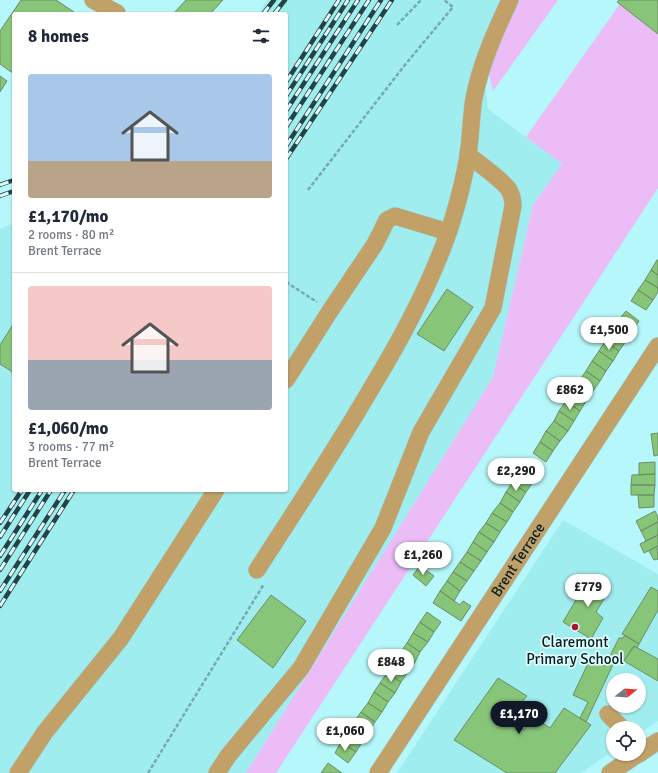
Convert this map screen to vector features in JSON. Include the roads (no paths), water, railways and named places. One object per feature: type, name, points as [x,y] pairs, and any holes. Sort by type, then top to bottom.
[{"type":"street","points":[[93,0],[115,12]]},
{"type":"street","points":[[257,570],[350,426],[404,333],[428,284],[448,232],[461,190],[468,155],[474,99],[483,62],[510,0]]},
{"type":"street","points":[[217,773],[228,756],[301,668],[382,528],[422,432],[493,308],[513,206],[513,199],[509,189],[502,182],[468,155]]},
{"type":"street","points":[[288,377],[330,310],[375,244],[387,220],[395,216],[448,232]]},
{"type":"street","name":"Brent Terrace","points":[[378,773],[658,346]]},
{"type":"street","points":[[18,773],[45,732],[121,638],[215,492]]},
{"type":"street","points":[[608,714],[615,721]]},
{"type":"street","points":[[646,748],[658,741]]},
{"type":"street","points":[[610,773],[626,761]]},
{"type":"railway","points":[[265,12],[274,0]]},
{"type":"railway","points":[[276,12],[285,0]]},
{"type":"railway","points":[[288,79],[339,0]]},
{"type":"railway","points":[[288,93],[348,0]]},
{"type":"railway","points":[[288,108],[358,0]]},
{"type":"railway","points":[[288,124],[369,0]]},
{"type":"railway","points":[[288,143],[381,0]]},
{"type":"railway","points":[[288,156],[392,0]]},
{"type":"railway","points":[[0,185],[12,181]]},
{"type":"railway","points":[[0,196],[12,192]]},
{"type":"railway","points":[[0,523],[21,492]]},
{"type":"railway","points":[[0,537],[29,492]]},
{"type":"railway","points":[[0,556],[41,492]]},
{"type":"railway","points":[[0,570],[50,492]]},
{"type":"railway","points":[[0,591],[64,492]]},
{"type":"railway","points":[[0,606],[73,492]]},
{"type":"place","name":"Claremont Primary School","points":[[575,627]]}]
